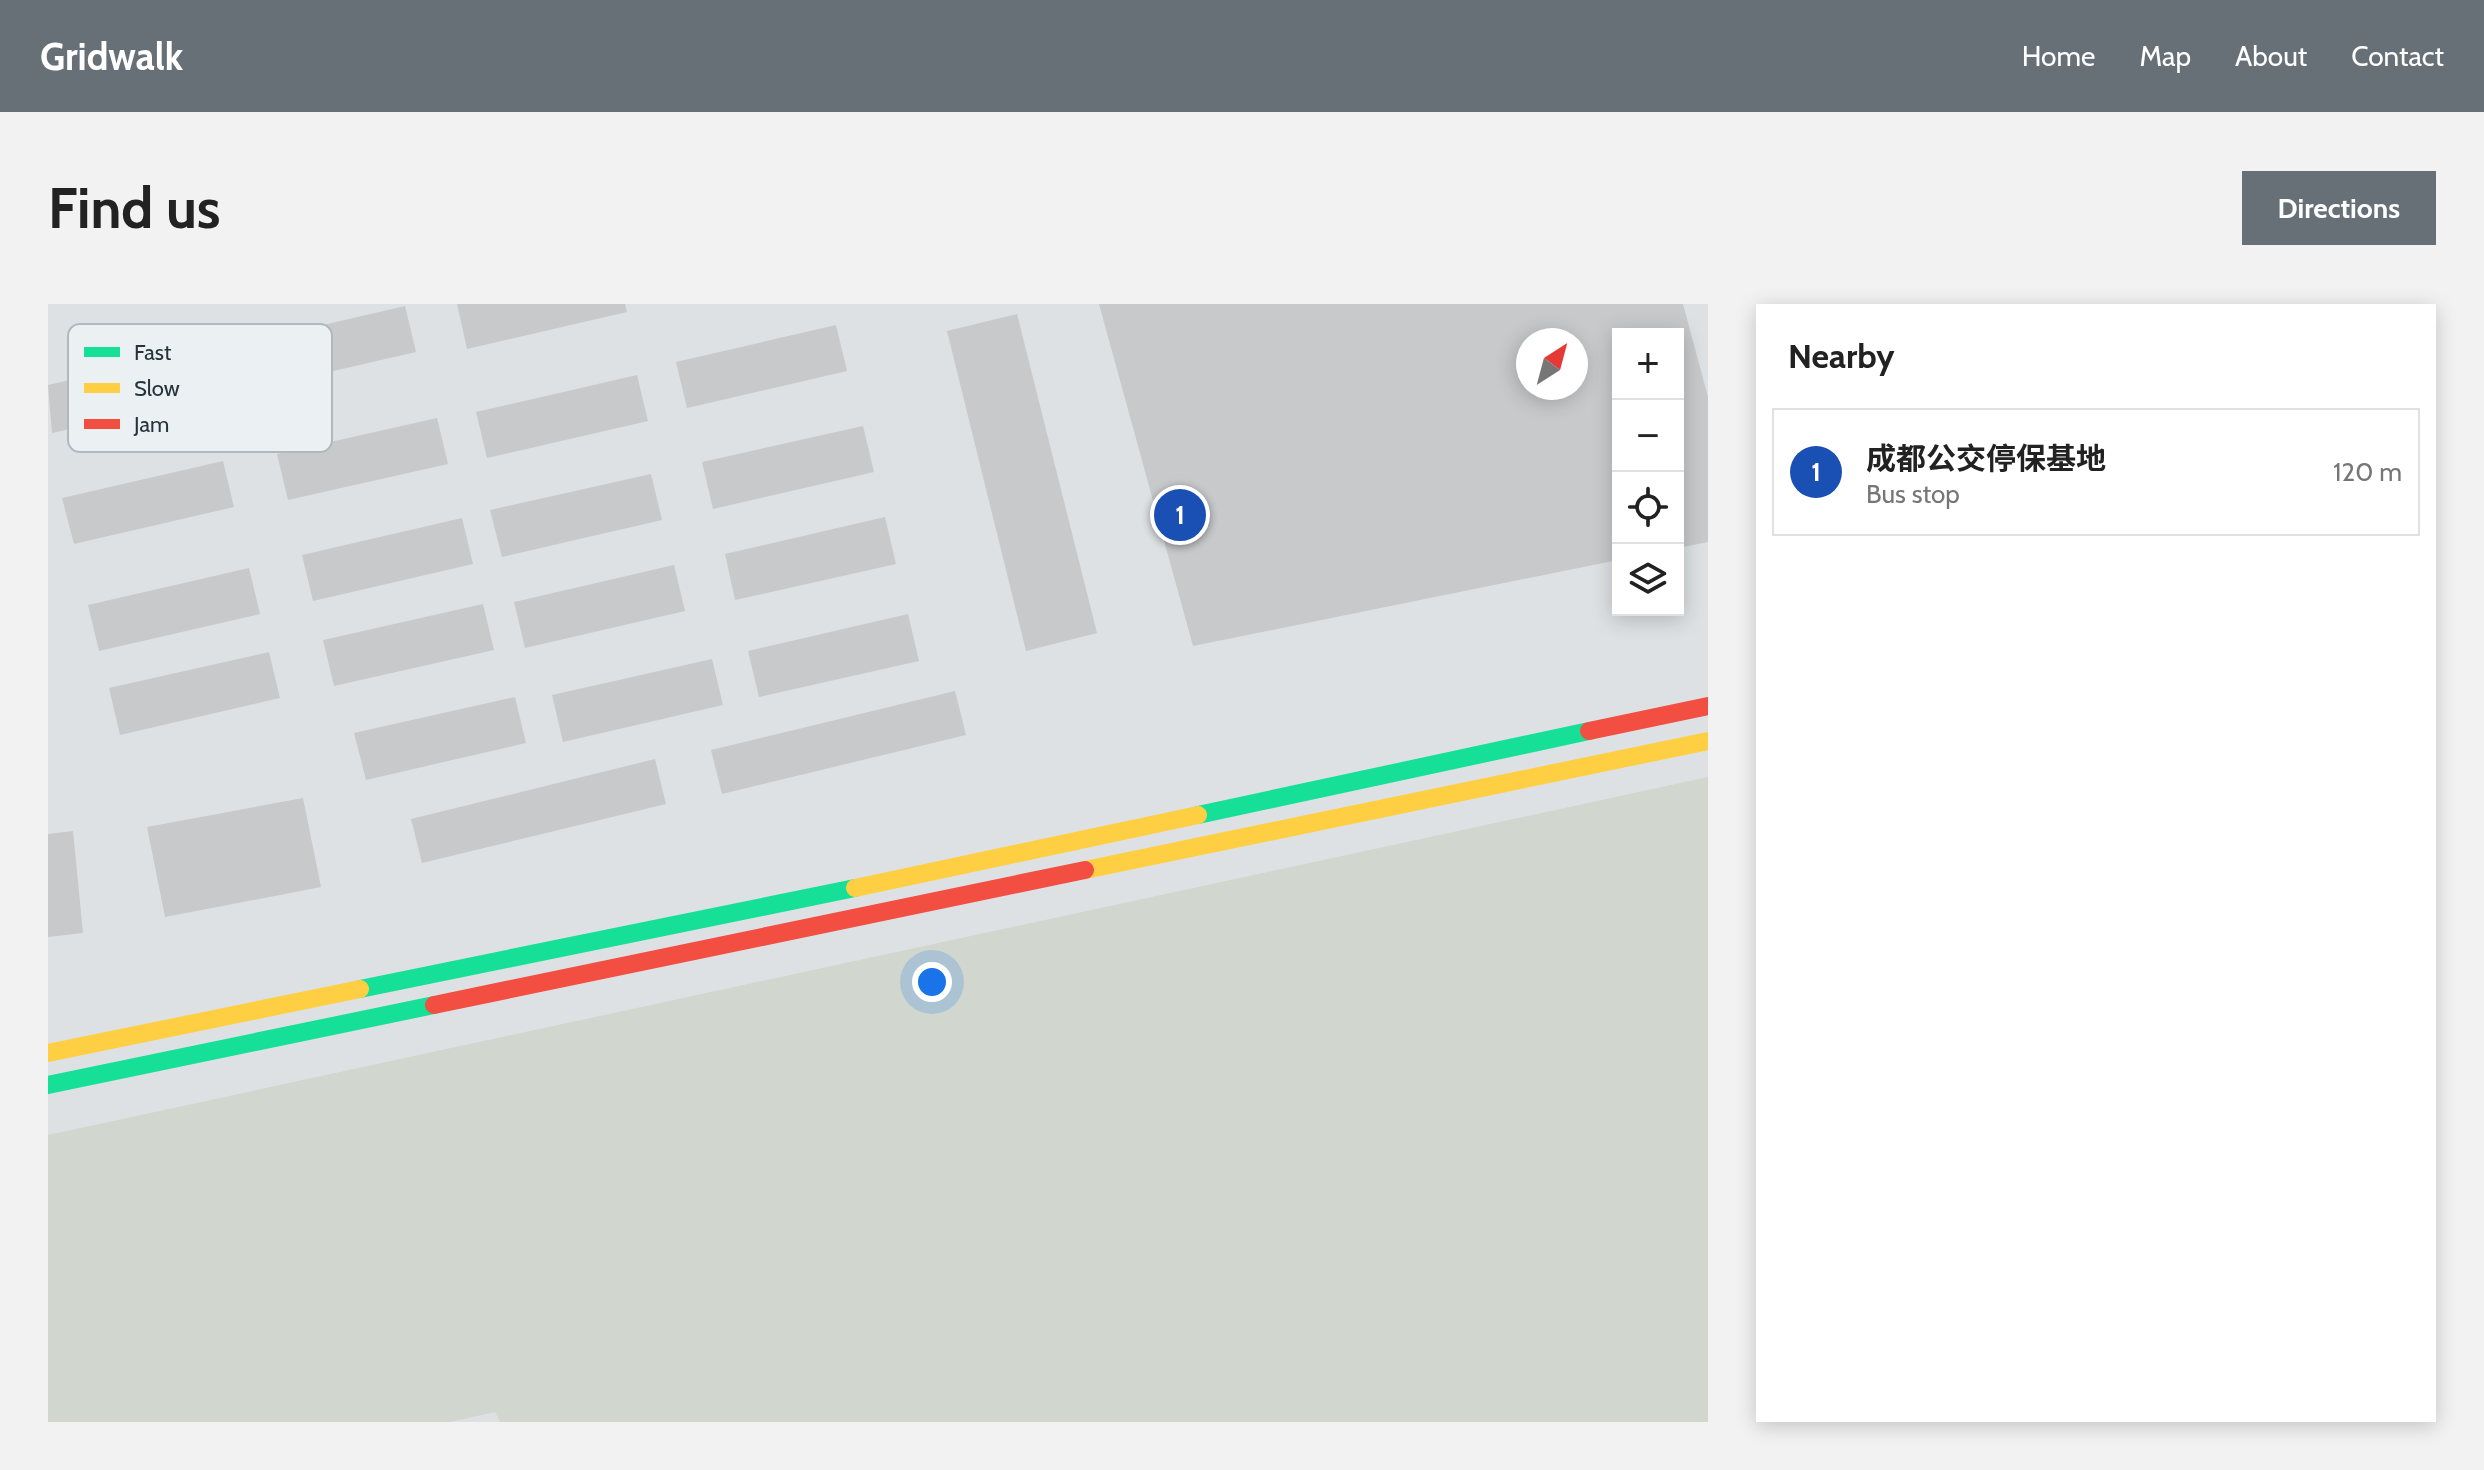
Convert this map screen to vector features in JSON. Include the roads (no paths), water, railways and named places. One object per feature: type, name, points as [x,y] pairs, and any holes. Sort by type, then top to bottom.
[{"type":"street","points":[[48,1053],[884,882],[1708,706]]},
{"type":"street","points":[[48,1085],[1708,741]]},
{"type":"place","name":"成都公交停保基地","points":[[1180,515]]}]
